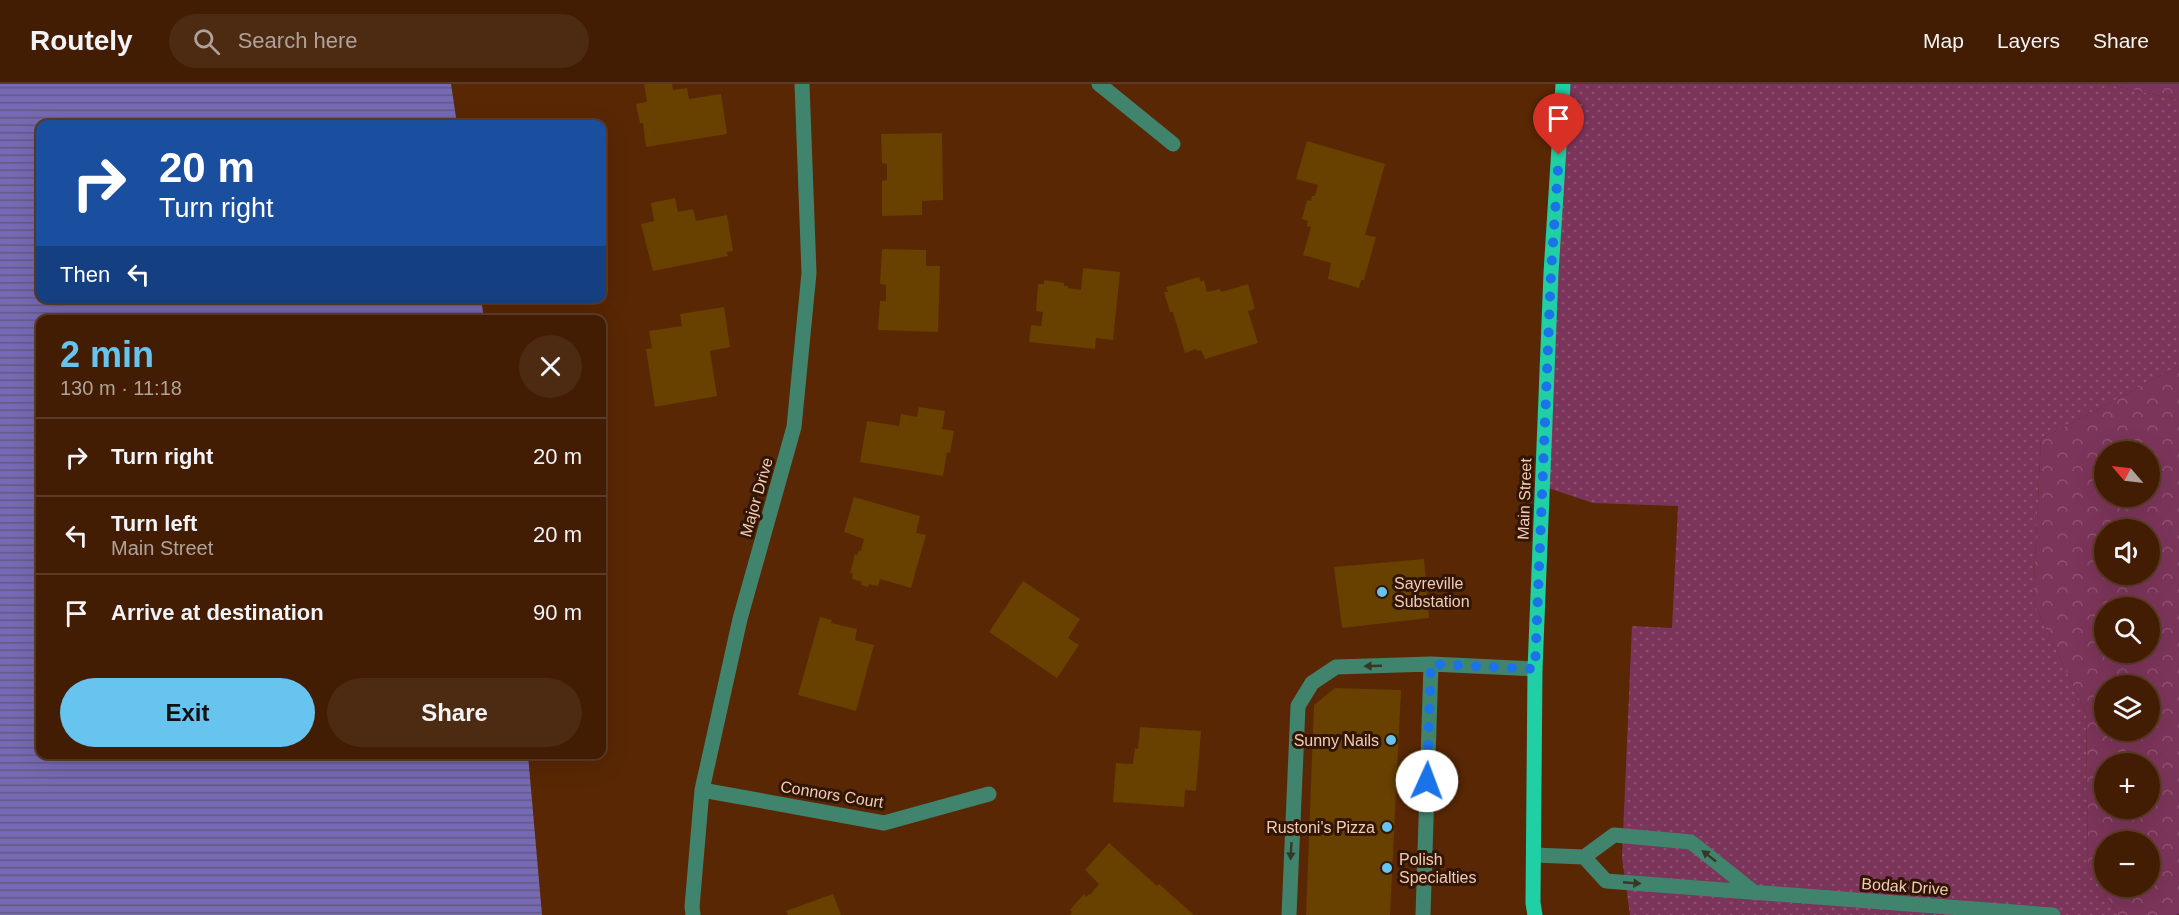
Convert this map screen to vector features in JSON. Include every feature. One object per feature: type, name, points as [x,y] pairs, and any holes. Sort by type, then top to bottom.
[{"type":"main road","name":"Main Street","points":[[1535,915],[1533,903],[1535,669],[1551,273],[1563,84]]},
{"type":"street","name":"Major Drive","points":[[693,915],[702,790],[740,619],[794,427],[809,273],[802,84]]},
{"type":"street","points":[[1099,84],[1173,144]]},
{"type":"street","points":[[1289,915],[1298,706],[1312,683],[1336,668],[1431,664],[1535,669]]},
{"type":"street","points":[[1423,915],[1431,664]]},
{"type":"street","name":"Connors Court","points":[[702,790],[884,823],[989,794]]},
{"type":"street","points":[[1534,855],[1584,857],[1614,835],[1691,842],[1755,892]]},
{"type":"street","name":"Bodak Drive","points":[[1584,857],[1606,880],[2053,915]]},
{"type":"green space","points":[[1563,84],[2106,84],[2179,100],[2179,366],[2041,439],[2033,601],[2086,713],[2088,868],[2094,877],[2094,897],[2107,897],[2118,915],[1630,915],[1622,858],[1632,626],[1672,628],[1678,506],[1593,503],[1542,486]]},
{"type":"green space","points":[[2106,84],[2179,84],[2179,100]]},
{"type":"green space","points":[[2179,366],[2179,913],[2176,915],[2118,915],[2107,897],[2160,897],[2160,831],[2094,831],[2094,877],[2088,868],[2086,713],[2033,601],[2041,439]]},
{"type":"shaded area","points":[[0,84],[451,84],[456,120],[36,120],[36,303],[482,303],[483,315],[36,315],[36,759],[528,759],[542,915],[0,915]]},
{"type":"building","points":[[644,84],[672,84],[673,90],[687,88],[689,99],[721,94],[727,134],[646,147],[643,123],[640,123],[636,104],[647,102]]},
{"type":"building","points":[[942,133],[943,200],[922,201],[922,215],[882,216],[882,181],[887,180],[887,164],[882,163],[881,134]]},
{"type":"building","points":[[1307,141],[1385,164],[1365,235],[1376,237],[1364,280],[1361,280],[1359,288],[1328,279],[1331,263],[1303,255],[1311,227],[1307,226],[1308,221],[1302,219],[1307,200],[1311,201],[1312,196],[1315,196],[1318,185],[1296,179]]},
{"type":"building","points":[[675,198],[678,212],[693,209],[696,221],[727,215],[733,251],[727,252],[728,256],[653,271],[641,224],[654,221],[651,203]]},
{"type":"building","points":[[882,249],[926,250],[926,266],[940,266],[938,332],[878,330],[880,301],[886,301],[886,285],[880,284]]},
{"type":"building","points":[[1083,268],[1120,272],[1113,340],[1096,338],[1095,349],[1029,342],[1031,325],[1041,326],[1043,312],[1036,311],[1038,284],[1044,284],[1044,280],[1064,283],[1064,286],[1068,288],[1081,290]]},
{"type":"building","points":[[1199,277],[1201,282],[1204,280],[1207,292],[1220,289],[1221,292],[1248,284],[1255,309],[1248,311],[1258,343],[1205,359],[1201,350],[1196,349],[1185,353],[1173,312],[1170,312],[1164,292],[1168,292],[1166,287]]},
{"type":"building","points":[[724,307],[730,347],[710,351],[717,396],[655,407],[646,349],[652,348],[649,331],[682,326],[680,314]]},
{"type":"building","points":[[919,407],[945,411],[942,429],[954,431],[950,453],[947,452],[943,476],[860,462],[867,421],[899,426],[901,414],[917,417]]},
{"type":"building","points":[[854,497],[920,516],[916,533],[926,535],[911,588],[880,579],[878,586],[869,584],[868,587],[852,579],[853,574],[850,573],[855,554],[861,551],[864,539],[844,532]]},
{"type":"building","name":"Sayreville Substation","points":[[1424,559],[1429,618],[1342,628],[1334,567]]},
{"type":"building","points":[[1023,581],[1080,619],[1068,638],[1079,645],[1057,678],[989,632]]},
{"type":"building","points":[[820,617],[832,620],[831,623],[857,629],[855,640],[874,645],[856,711],[798,695]]},
{"type":"building","points":[[1335,688],[1401,690],[1390,915],[1306,915],[1314,705]]},
{"type":"building","points":[[1140,727],[1201,731],[1196,791],[1185,790],[1184,807],[1113,802],[1116,763],[1133,764],[1135,748],[1138,749]]},
{"type":"building","points":[[1109,843],[1194,915],[1070,915],[1072,912],[1070,910],[1084,894],[1086,897],[1090,895],[1099,884],[1085,870]]},
{"type":"building","points":[[833,894],[841,915],[788,915],[786,911]]},
{"type":"place","name":"Sayreville Substation","points":[[1382,592]]},
{"type":"place","name":"Sunny Nails","points":[[1391,740]]},
{"type":"place","name":"Rustoni's Pizza","points":[[1387,827]]},
{"type":"place","name":"Polish Specialties","points":[[1387,868]]},
{"type":"route","points":[[1427,781],[1431,664],[1535,669],[1551,273],[1559,155]]}]
